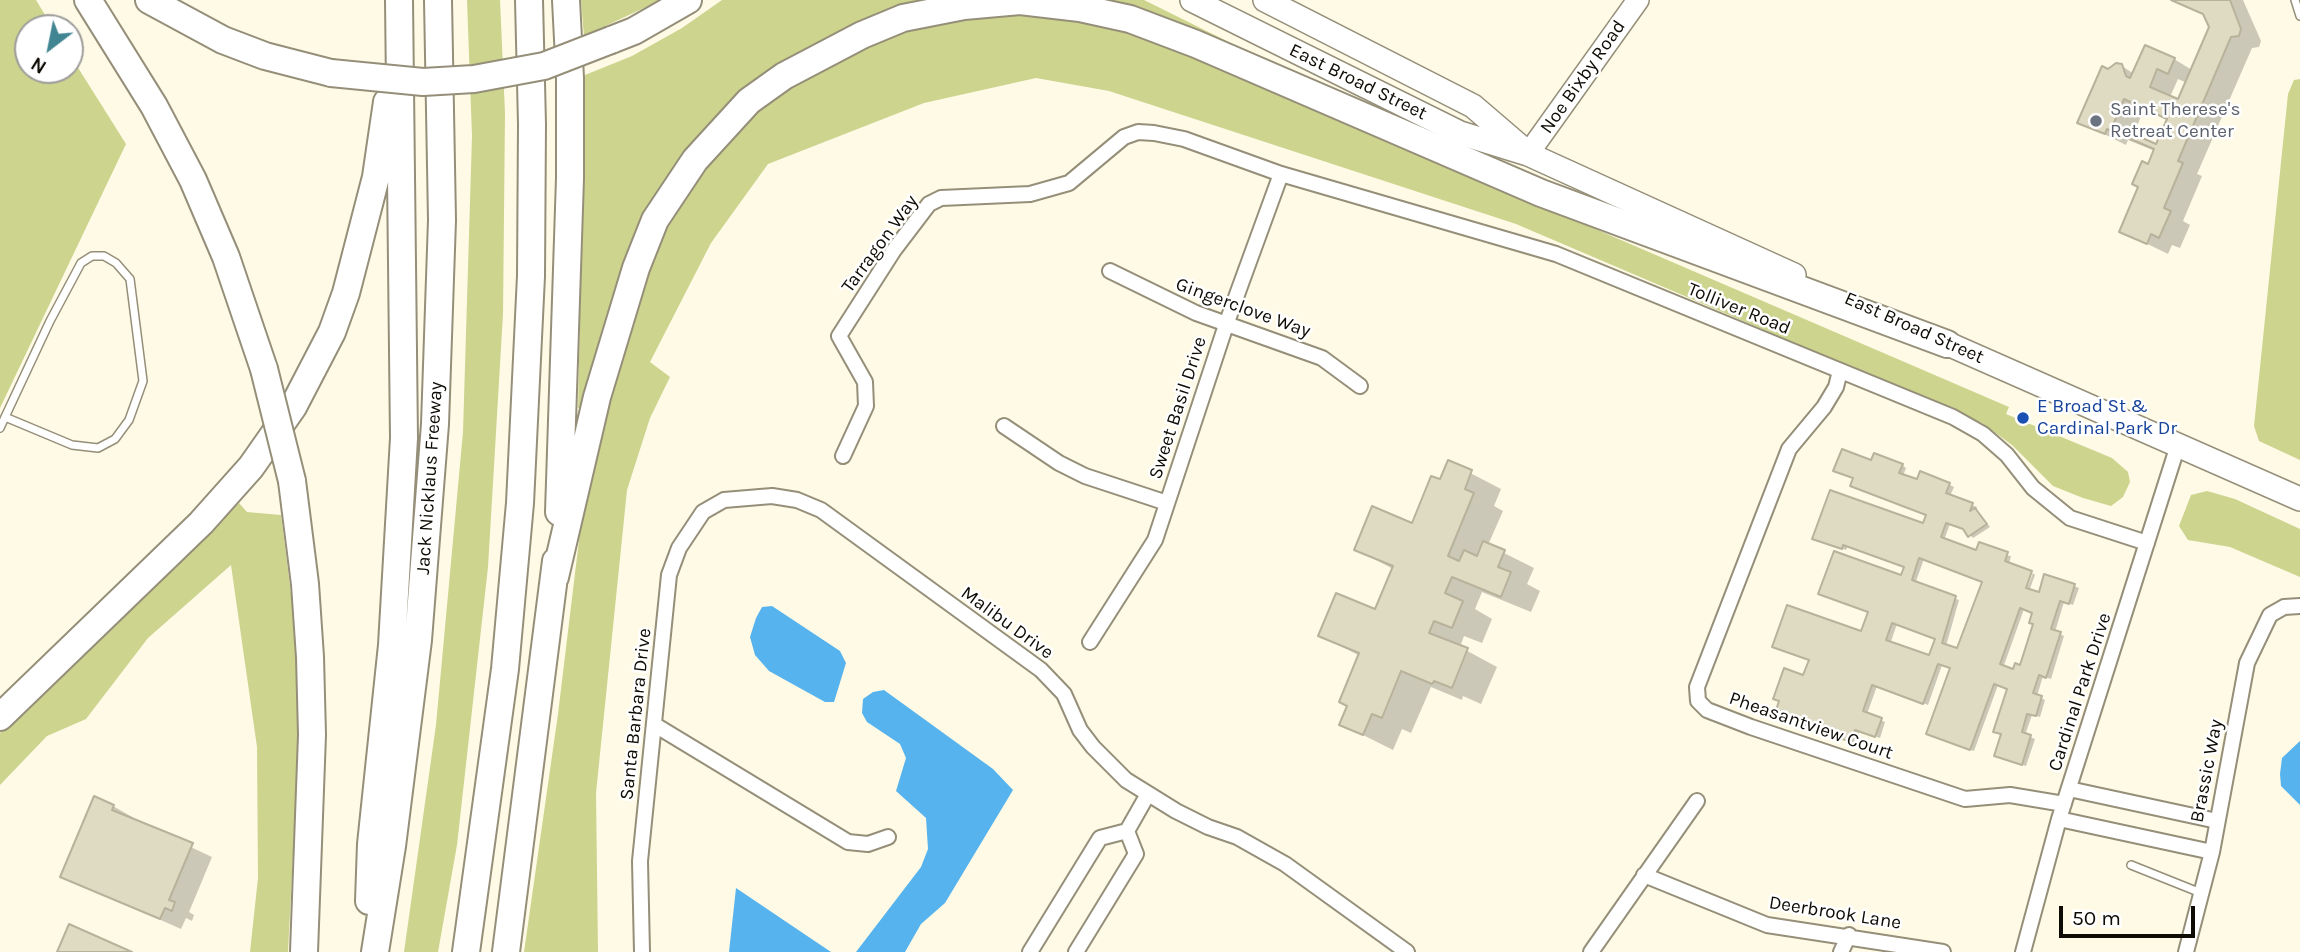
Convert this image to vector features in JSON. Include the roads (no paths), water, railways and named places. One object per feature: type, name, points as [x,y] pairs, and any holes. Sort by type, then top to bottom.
[{"type":"highway","points":[[88,0],[154,106],[193,180],[226,257],[264,369],[292,481],[305,584],[311,670],[308,882],[304,952]]},
{"type":"highway","points":[[149,0],[223,40],[265,56],[331,73],[423,82],[474,79],[544,66],[634,31],[688,0]]},
{"type":"highway","name":"Jack Nicklaus Freeway","points":[[375,952],[392,846],[418,640],[435,424],[442,220],[438,0]]},
{"type":"highway","points":[[466,952],[504,683],[520,503],[531,276],[533,124],[529,0]]},
{"type":"highway","points":[[506,952],[555,577],[570,178],[570,78],[566,0]]},
{"type":"highway","points":[[555,577],[597,397],[636,268],[656,220],[695,160],[749,101],[784,76],[862,35],[903,18],[964,6],[1020,1],[1080,8],[1130,19],[1196,44],[1541,193],[1947,344]]},
{"type":"highway","points":[[0,717],[201,523],[251,467],[293,407],[332,332],[359,245],[376,177],[399,12]]},
{"type":"highway","points":[[367,952],[371,844],[392,645],[404,438],[399,12]]},
{"type":"main road","name":"East Broad Street","points":[[1192,0],[1460,133],[1528,154],[1947,344],[2300,499]]},
{"type":"main road","name":"East Broad Street","points":[[1265,0],[1473,106],[1528,154]]},
{"type":"street","name":"Noe Bixby Road","points":[[1528,154],[1637,0]]},
{"type":"street","name":"Tarragon Way","points":[[843,456],[866,406],[865,382],[839,336],[894,250],[929,204],[941,198],[1030,194],[1069,183],[1124,137],[1139,132],[1184,139],[1281,174]]},
{"type":"street","name":"Sweet Basil Drive","points":[[1090,642],[1156,540],[1227,322],[1281,174]]},
{"type":"street","name":"Tolliver Road","points":[[1281,174],[1556,254],[1953,417],[1983,434],[2007,456],[2033,488],[2070,518],[2084,525],[2147,543]]},
{"type":"street","name":"Gingerclove Way","points":[[1110,271],[1161,298],[1322,358],[1360,386]]},
{"type":"street","name":"Pheasantview Court","points":[[1840,371],[1836,387],[1818,415],[1789,449],[1698,687],[1698,702],[1706,710],[1751,727],[1965,799],[2010,795],[2067,797]]},
{"type":"street","points":[[1004,426],[1059,463],[1167,503]]},
{"type":"street","name":"Cardinal Park Drive","points":[[2023,952],[2059,819],[2178,445]]},
{"type":"street","name":"Malibu Drive","points":[[724,500],[772,496],[797,500],[821,510],[1041,670],[1064,694],[1080,730],[1093,747],[1126,780],[1208,827],[1237,836],[1285,864],[1407,952]]},
{"type":"street","name":"Santa Barbara Drive","points":[[642,952],[640,861],[669,575],[679,548],[694,521],[724,500]]},
{"type":"street","name":"Brassic Way","points":[[2186,952],[2212,852],[2247,663],[2270,615],[2284,607],[2300,606]]},
{"type":"street","points":[[655,725],[848,842],[868,844],[888,837]]},
{"type":"street","points":[[1030,952],[1100,838],[1127,831],[1149,794]]},
{"type":"street","points":[[2067,797],[2217,821]]},
{"type":"street","points":[[1591,952],[1697,801]]},
{"type":"street","points":[[2059,819],[2212,852]]},
{"type":"street","points":[[1076,952],[1136,854],[1127,831]]},
{"type":"street","name":"Deerbrook Lane","points":[[1644,875],[1767,925],[1849,935],[1943,952]]},
{"type":"street","points":[[1841,952],[1849,935]]},
{"type":"lane","points":[[2295,0],[2300,16]]},
{"type":"lane","points":[[0,428],[5,417],[81,263],[92,256],[104,256],[116,263],[130,279],[143,381],[129,420],[115,439],[98,448],[72,444],[5,417]]},
{"type":"lane","points":[[2131,865],[2201,893]]},
{"type":"water","points":[[772,606],[840,651],[846,663],[834,702],[825,702],[769,671],[755,655],[750,637],[756,618],[762,607]]},
{"type":"water","points":[[884,690],[993,769],[1013,790],[945,903],[921,924],[905,952],[856,952],[921,867],[928,849],[926,818],[896,791],[906,758],[900,744],[867,722],[862,713],[863,699],[873,692]]},
{"type":"water","points":[[2300,741],[2300,805],[2281,786],[2280,774],[2282,758]]},
{"type":"water","points":[[736,888],[831,952],[729,952]]},
{"type":"place","name":"Saint Therese's Retreat Center","points":[[2096,121]]},
{"type":"place","name":"E Broad St & Cardinal Park Dr","points":[[2023,418]]}]
